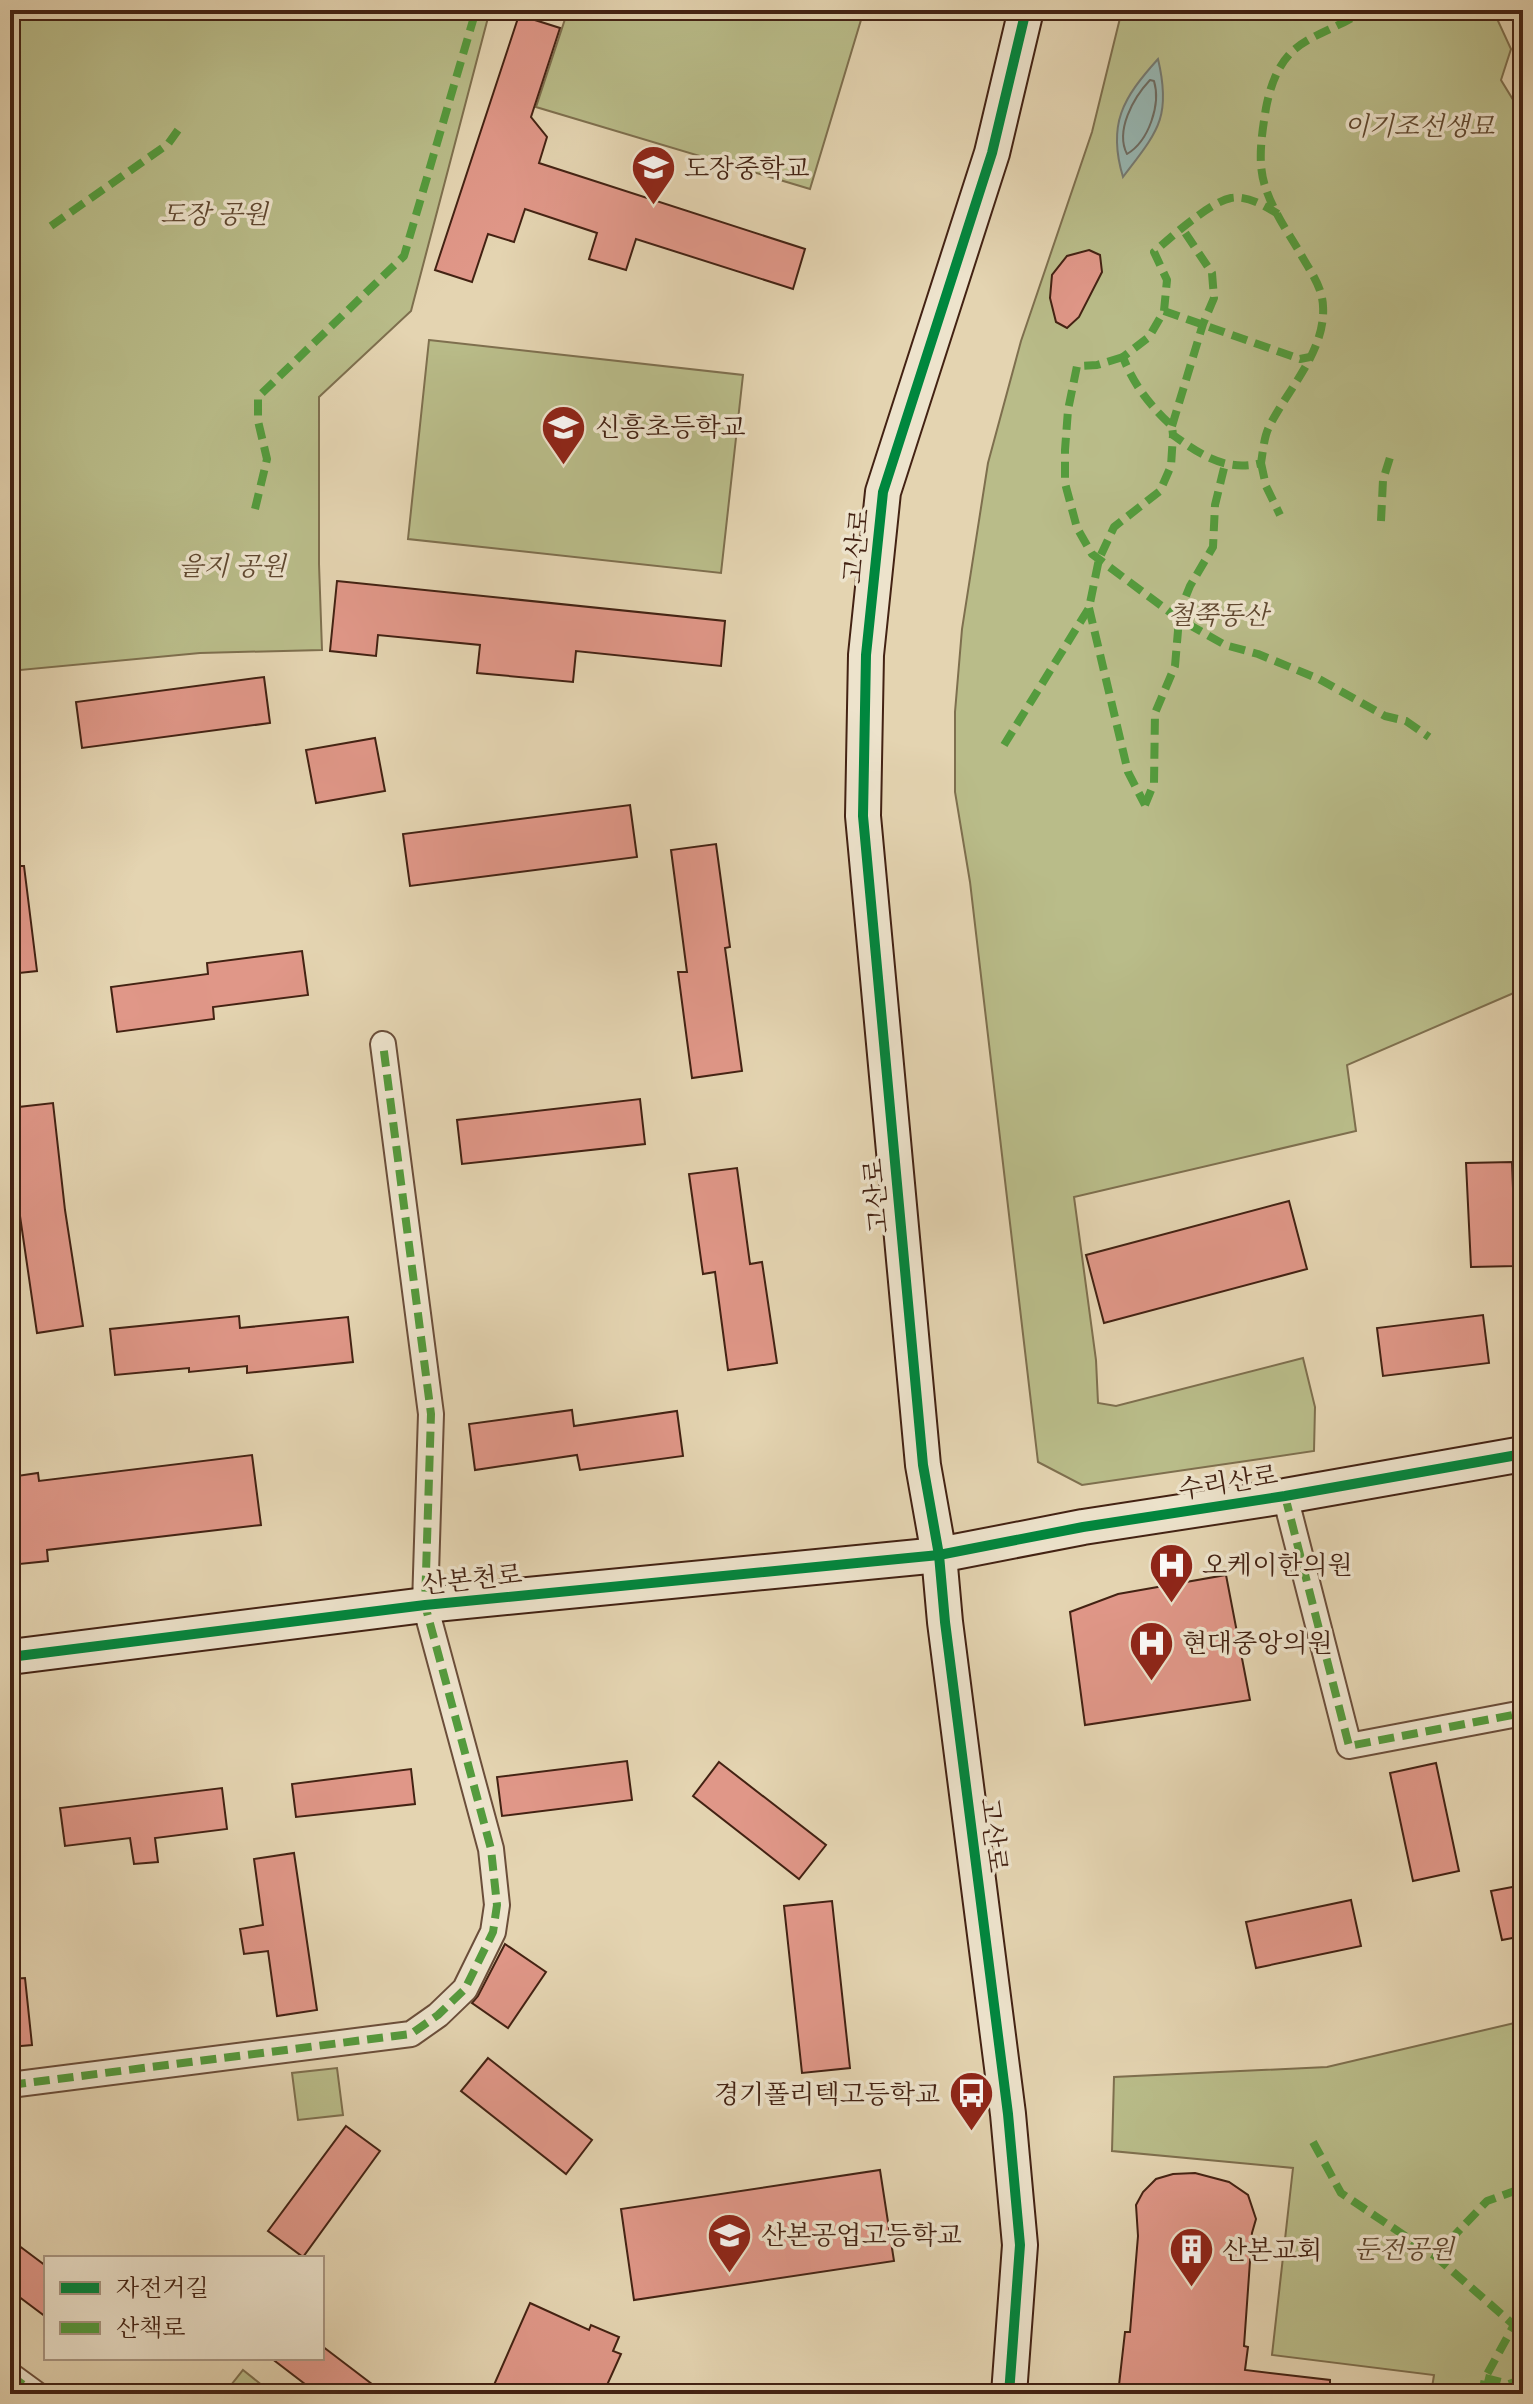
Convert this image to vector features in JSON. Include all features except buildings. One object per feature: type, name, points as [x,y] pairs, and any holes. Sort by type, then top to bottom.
[{"type":"street","name":"고산로","points":[[1009,2394],[1020,2245],[1008,2114],[939,1555],[923,1465],[863,816],[866,655],[883,492],[992,153],[1026,10]]},
{"type":"street","points":[[10,2085],[411,2034],[438,2015],[465,1989],[493,1932],[497,1905],[491,1849],[425,1605],[431,1414],[383,1044]]},
{"type":"street","name":"수리산로","points":[[939,1555],[1083,1527],[1285,1496],[1523,1454]]},
{"type":"street","points":[[1285,1496],[1349,1746],[1523,1713]]},
{"type":"street","name":"산본천로","points":[[10,1657],[425,1605],[939,1555]]},
{"type":"street","points":[[10,2375],[36,2394]]},
{"type":"green space","name":"도장 공원","points":[[10,10],[490,10],[411,311],[319,397],[322,650],[200,653],[10,671]]},
{"type":"green space","points":[[568,10],[864,10],[810,189],[536,107]]},
{"type":"green space","points":[[1122,10],[1493,10],[1511,49],[1501,80],[1523,116],[1523,989],[1347,1065],[1356,1131],[1074,1197],[1096,1360],[1098,1403],[1116,1406],[1303,1358],[1315,1407],[1314,1451],[1082,1485],[1038,1462],[970,882],[955,792],[955,712],[962,629],[988,463],[1021,341],[1092,132]]},
{"type":"green space","points":[[429,340],[743,375],[721,573],[408,539]]},
{"type":"green space","name":"둔전공원","points":[[1523,2021],[1523,2394],[1431,2394],[1434,2375],[1272,2355],[1293,2168],[1112,2151],[1114,2077],[1327,2067]]},
{"type":"green space","points":[[337,2068],[343,2115],[298,2120],[292,2073]]},
{"type":"green space","points":[[243,2370],[273,2394],[224,2394]]},
{"type":"water","points":[[1158,59],[1162,79],[1162,110],[1153,135],[1123,177],[1117,142],[1121,113],[1136,86]]},
{"type":"marked path","points":[[255,509],[267,459],[258,421],[258,397],[404,256],[476,10]]},
{"type":"marked path","points":[[1278,214],[1273,211],[1262,205],[1249,200],[1231,198],[1202,213],[1154,252],[1167,280],[1164,311],[1149,337],[1123,357],[1143,394],[1172,426],[1173,435],[1204,455],[1225,463],[1261,463],[1269,427],[1304,370],[1322,323],[1323,306],[1318,284],[1280,220],[1276,211],[1268,195],[1263,177],[1262,137],[1270,92],[1279,68],[1295,49],[1364,10]]},
{"type":"marked path","points":[[51,226],[168,144],[178,130]]},
{"type":"marked path","points":[[1172,426],[1214,298],[1212,273],[1182,228]]},
{"type":"marked path","points":[[1164,311],[1300,359],[1310,357]]},
{"type":"marked path","points":[[1123,357],[1097,365],[1077,366],[1068,410],[1065,483],[1077,528],[1092,554],[1179,619],[1225,645],[1258,654],[1319,679],[1385,716],[1406,721],[1429,737]]},
{"type":"marked path","points":[[1004,745],[1089,608],[1099,559],[1114,527],[1160,491],[1171,466],[1173,435]]},
{"type":"marked path","points":[[1381,521],[1383,480],[1392,451]]},
{"type":"marked path","points":[[1261,463],[1266,486],[1280,515]]},
{"type":"marked path","points":[[1145,805],[1154,783],[1155,713],[1175,666],[1179,619],[1184,601],[1213,547],[1215,505],[1225,464]]},
{"type":"marked path","points":[[1089,608],[1128,772],[1145,805]]},
{"type":"marked path","points":[[10,2085],[411,2034],[438,2015],[465,1989],[493,1932],[497,1905],[491,1849],[425,1605],[431,1414],[383,1044]]},
{"type":"marked path","points":[[1285,1496],[1349,1746],[1523,1713]]},
{"type":"marked path","points":[[1313,2142],[1341,2193],[1435,2256],[1487,2201],[1523,2188]]},
{"type":"marked path","points":[[1435,2256],[1514,2325],[1485,2378],[1482,2394]]},
{"type":"marked path","points":[[10,2375],[36,2394]]},
{"type":"marked path","points":[[1485,2378],[1509,2384],[1523,2379]]},
{"type":"cycle path","points":[[1009,2394],[1020,2245],[1008,2114],[939,1555],[923,1465],[863,816],[866,655],[883,492],[992,153],[1026,10]]},
{"type":"cycle path","points":[[10,1657],[425,1605],[939,1555],[1083,1527],[1285,1496],[1523,1454]]},
{"type":"place","name":"도장중학교","points":[[653,207]]},
{"type":"place","name":"신흥초등학교","points":[[564,466]]},
{"type":"place","name":"오케이한의원","points":[[1171,1604]]},
{"type":"place","name":"현대중앙의원","points":[[1151,1682]]},
{"type":"place","name":"경기폴리텍고등학교","points":[[971,2133]]},
{"type":"place","name":"산본공업고등학교","points":[[730,2274]]},
{"type":"place","name":"산본교회","points":[[1191,2289]]},
{"type":"park label","name":"이기조선생묘","points":[[1419,126]]},
{"type":"park label","name":"을지 공원","points":[[232,566]]},
{"type":"park label","name":"철쭉동산","points":[[1218,615]]}]
